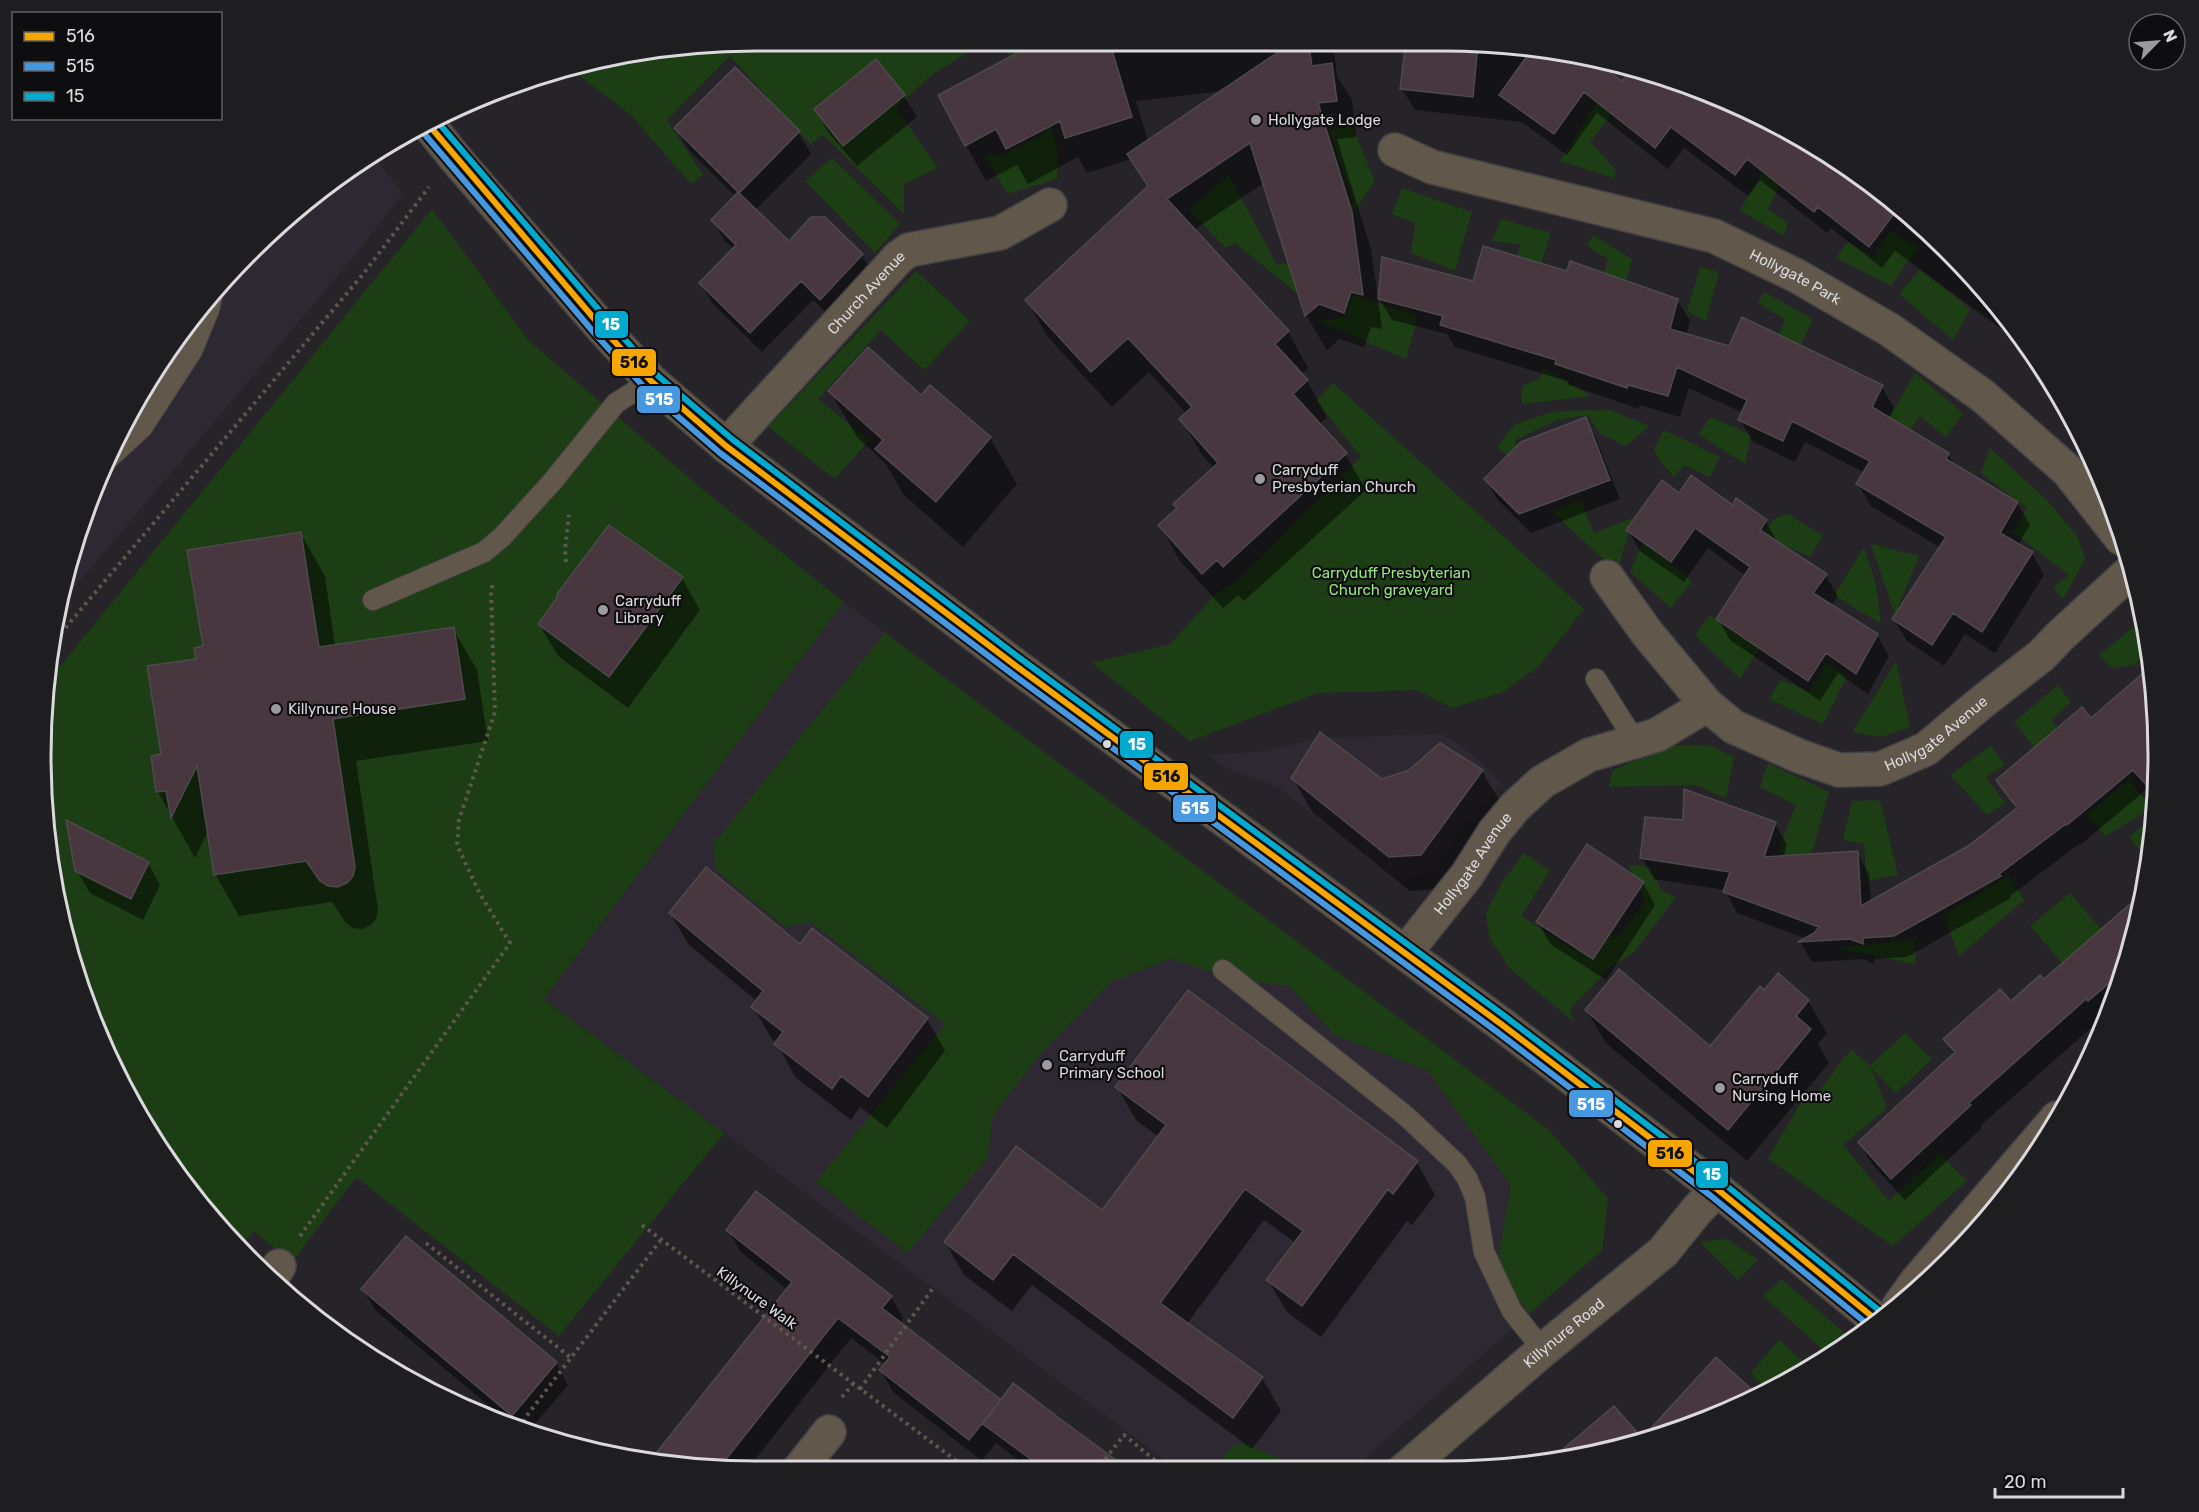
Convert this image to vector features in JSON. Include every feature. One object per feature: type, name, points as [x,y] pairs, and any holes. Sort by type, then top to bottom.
[{"type":"main road","points":[[433,130],[590,315],[651,381],[726,446],[1190,796],[1406,952],[1717,1189],[1871,1316]]},
{"type":"street","name":"Hollygate Park","points":[[1395,150],[1431,167],[1714,236],[1797,276],[1890,330],[1983,396],[2068,471],[2108,522]]},
{"type":"street","name":"Church Avenue","points":[[726,446],[899,257],[909,250],[1000,233],[1050,205]]},
{"type":"street","name":"Hollygate Avenue","points":[[1607,577],[1647,633],[1707,705],[1734,727],[1799,756],[1839,770],[1880,769],[1926,749],[2042,655],[2125,577]]},
{"type":"street","name":"Hollygate Avenue","points":[[1406,952],[1467,874],[1495,831],[1515,807],[1542,782],[1589,755],[1657,735],[1707,705]]},
{"type":"street","points":[[1930,1266],[2016,1165]]},
{"type":"street","name":"Killynure Road","points":[[1416,1461],[1543,1350],[1663,1252],[1717,1189]]},
{"type":"street","points":[[807,1461],[829,1432]]},
{"type":"lane","points":[[124,445],[142,428],[192,351],[207,314]]},
{"type":"lane","points":[[373,600],[484,552],[502,537],[552,482],[616,403],[651,381]]},
{"type":"lane","points":[[1596,679],[1635,741]]},
{"type":"lane","points":[[1223,969],[1406,1116],[1457,1164],[1467,1178],[1475,1197],[1484,1252],[1512,1311],[1543,1350]]},
{"type":"path","points":[[63,631],[356,282],[430,186]]},
{"type":"path","points":[[566,562],[569,515]]},
{"type":"path","points":[[275,1272],[510,943],[480,894],[457,845],[459,820],[495,712],[491,591],[494,580]]},
{"type":"path","name":"Killynure Walk","points":[[642,1225],[660,1241],[955,1461]]},
{"type":"path","points":[[523,1422],[570,1357],[660,1241]]},
{"type":"path","points":[[426,1244],[570,1357]]},
{"type":"path","points":[[860,1389],[933,1288]]},
{"type":"path","points":[[1104,1461],[1124,1435],[1155,1461]]},
{"type":"shaded area","points":[[378,161],[403,194],[351,260],[71,592],[88,529],[105,486],[145,403],[170,364],[226,291],[257,257],[327,197]]},
{"type":"shaded area","name":"Carryduff Primary School","points":[[844,602],[1549,1130],[1608,1199],[1602,1250],[1361,1461],[1167,1461],[544,999]]},
{"type":"shaded area","points":[[1439,734],[1450,738],[1473,755],[1501,782],[1464,827],[1435,870],[1397,879],[1279,788],[1218,764],[1209,755],[1268,751],[1316,738]]},
{"type":"green space","points":[[970,51],[930,76],[896,108],[938,168],[904,184],[904,214],[823,135],[810,144],[730,56],[667,120],[703,175],[691,184],[632,116],[578,74],[664,57],[710,53]]},
{"type":"green space","points":[[1007,51],[1025,51],[1057,147],[1057,179],[1007,194],[984,155],[1005,154],[1047,132]]},
{"type":"green space","points":[[1610,82],[1622,101],[1590,142],[1616,170],[1614,178],[1560,161]]},
{"type":"green space","points":[[1352,126],[1375,181],[1316,268],[1303,298],[1235,243],[1226,248],[1189,210],[1229,175],[1277,265],[1306,259],[1348,213],[1354,202],[1329,130]]},
{"type":"green space","points":[[832,158],[900,224],[875,253],[805,181]]},
{"type":"green space","points":[[1770,160],[1786,173],[1768,209],[1788,223],[1784,236],[1740,210]]},
{"type":"green space","points":[[1402,188],[1472,212],[1455,271],[1411,253],[1415,223],[1392,214]]},
{"type":"green space","points":[[432,209],[529,341],[702,489],[844,602],[544,999],[724,1133],[559,1336],[356,1177],[292,1262],[254,1231],[245,1242],[197,1185],[145,1108],[124,1068],[88,983],[75,938],[57,848],[53,802],[51,756],[56,671]]},
{"type":"green space","points":[[1501,219],[1551,233],[1534,287],[1512,284],[1520,244],[1492,241]]},
{"type":"green space","points":[[1890,231],[1918,247],[1891,286],[1836,258],[1848,242],[1873,257]]},
{"type":"green space","points":[[1593,235],[1632,259],[1620,308],[1597,297],[1608,259],[1587,246]]},
{"type":"green space","points":[[1700,267],[1719,272],[1706,321],[1687,311]]},
{"type":"green space","points":[[1920,270],[1971,309],[1953,340],[1899,294]]},
{"type":"green space","points":[[916,271],[970,321],[924,370],[881,330],[818,399],[869,440],[835,479],[768,427]]},
{"type":"green space","points":[[1764,292],[1813,319],[1794,360],[1772,349],[1785,320],[1758,303]]},
{"type":"green space","points":[[1352,295],[1418,316],[1406,359],[1318,321],[1345,317]]},
{"type":"green space","points":[[1544,368],[1591,396],[1522,404],[1522,386],[1539,379]]},
{"type":"green space","points":[[1915,373],[1963,413],[1946,437],[1920,416],[1894,451],[1879,435]]},
{"type":"green space","name":"Carryduff Presbyterian Church graveyard","points":[[1333,383],[1584,609],[1538,667],[1503,692],[1452,708],[1418,690],[1318,693],[1190,741],[1092,663],[1170,644],[1215,595],[1240,579],[1361,457],[1316,401]]},
{"type":"green space","points":[[1610,410],[1649,426],[1626,446],[1600,433],[1588,415],[1557,420],[1515,440],[1525,470],[1497,447],[1515,424],[1556,411]]},
{"type":"green space","points":[[1711,417],[1751,435],[1745,464],[1698,434]]},
{"type":"green space","points":[[1664,430],[1720,457],[1710,477],[1684,465],[1674,477],[1658,459],[1654,449]]},
{"type":"green space","points":[[1990,448],[2048,501],[2077,536],[2085,559],[2063,599],[2053,587],[2069,575],[2013,532],[2027,508],[1981,473]]},
{"type":"green space","points":[[1580,500],[1594,533],[1633,518],[1617,572],[1551,511]]},
{"type":"green space","points":[[1788,514],[1823,536],[1810,557],[1763,535],[1774,519]]},
{"type":"green space","points":[[1643,542],[1692,581],[1671,608],[1630,572]]},
{"type":"green space","points":[[1871,544],[1919,556],[1895,615]]},
{"type":"green space","points":[[1864,547],[1876,585],[1881,624],[1834,595]]},
{"type":"green space","points":[[1710,615],[1742,639],[1756,618],[1770,632],[1740,679],[1695,635]]},
{"type":"green space","points":[[2135,626],[2141,658],[2134,665],[2112,668],[2099,655]]},
{"type":"green space","points":[[885,633],[1549,1130],[1608,1199],[1602,1250],[1529,1314],[1497,1265],[1511,1186],[1428,1071],[1335,1035],[1289,986],[1234,979],[1171,959],[1112,981],[1041,1053],[993,1116],[987,1159],[907,1253],[816,1182],[945,1024],[811,922],[785,927],[716,870],[713,844]]},
{"type":"green space","points":[[1896,662],[1910,727],[1880,737],[1852,732]]},
{"type":"green space","points":[[1827,663],[1847,676],[1823,724],[1769,699],[1780,680],[1809,691]]},
{"type":"green space","points":[[2058,685],[2071,702],[2052,720],[2068,750],[2049,766],[2014,722]]},
{"type":"green space","points":[[1666,746],[1711,746],[1734,757],[1726,798],[1696,785],[1609,787],[1612,771]]},
{"type":"green space","points":[[1991,746],[2005,765],[1986,777],[2005,803],[1987,815],[1950,775]]},
{"type":"green space","points":[[1768,763],[1829,792],[1809,863],[1778,851],[1796,805],[1760,787]]},
{"type":"green space","points":[[2129,780],[2146,801],[2145,812],[2105,836],[2087,815]]},
{"type":"green space","points":[[1880,800],[1898,875],[1867,881],[1864,844],[1843,840],[1852,801]]},
{"type":"green space","points":[[2144,824],[2141,851],[2129,837]]},
{"type":"green space","points":[[1524,853],[1550,871],[1521,916],[1574,950],[1594,926],[1617,938],[1645,902],[1628,865],[1650,867],[1661,890],[1676,897],[1634,952],[1612,966],[1570,1009],[1574,1022],[1509,968],[1489,937],[1486,912],[1502,882]]},
{"type":"green space","points":[[2009,876],[2024,900],[1959,956],[1944,915]]},
{"type":"green space","points":[[2070,893],[2101,929],[2062,963],[2030,926]]},
{"type":"green space","points":[[1915,940],[1916,964],[1837,948]]},
{"type":"green space","points":[[1905,1033],[1932,1059],[1896,1093],[1871,1068],[1887,1108],[1843,1145],[1889,1201],[1940,1154],[1967,1181],[1893,1246],[1768,1159],[1808,1090],[1816,1095],[1851,1049],[1870,1066]]},
{"type":"green space","points":[[1727,1239],[1758,1260],[1738,1280],[1700,1242]]},
{"type":"green space","points":[[1781,1279],[1846,1334],[1823,1350],[1763,1296]]},
{"type":"green space","points":[[1779,1340],[1804,1362],[1761,1385],[1751,1373]]},
{"type":"green space","points":[[1247,1444],[1287,1461],[1220,1461],[1233,1445]]},
{"type":"building","points":[[1021,51],[1112,51],[1132,117],[1065,138],[1060,121],[1006,149],[996,129],[965,146],[938,95]]},
{"type":"building","points":[[1280,51],[1310,51],[1312,66],[1332,63],[1337,101],[1318,103],[1352,212],[1363,295],[1351,292],[1344,313],[1319,304],[1305,316],[1250,143],[1167,199],[1289,331],[1275,344],[1308,380],[1293,394],[1347,453],[1223,567],[1217,560],[1202,574],[1158,525],[1177,508],[1173,504],[1218,463],[1179,419],[1192,407],[1128,338],[1091,372],[1025,300],[1148,186],[1127,154]]},
{"type":"building","points":[[1405,51],[1477,52],[1473,97],[1400,89]]},
{"type":"building","points":[[1527,56],[1608,71],[1622,81],[1626,75],[1670,88],[1755,124],[1796,145],[1835,170],[1894,214],[1869,247],[1818,207],[1814,212],[1747,159],[1735,175],[1671,127],[1655,148],[1584,92],[1554,134],[1499,95]]},
{"type":"building","points":[[876,59],[905,95],[843,146],[814,109]]},
{"type":"building","points":[[735,67],[800,131],[739,193],[674,128]]},
{"type":"building","points":[[738,192],[789,241],[811,217],[825,217],[863,254],[820,300],[801,281],[750,333],[699,283],[736,245],[711,220]]},
{"type":"building","points":[[1483,246],[1567,271],[1570,261],[1678,299],[1670,329],[1729,346],[1742,317],[1883,385],[1872,407],[1949,453],[1946,459],[2018,502],[2000,533],[2033,552],[1982,632],[1953,613],[1932,645],[1892,619],[1946,537],[1856,484],[1870,461],[1792,421],[1783,441],[1738,420],[1747,400],[1677,367],[1668,396],[1628,385],[1627,388],[1555,364],[1556,360],[1440,325],[1443,316],[1378,299],[1382,257],[1473,281]]},
{"type":"building","points":[[868,347],[921,395],[930,385],[991,437],[936,502],[875,449],[883,440],[828,391]]},
{"type":"building","points":[[1586,417],[1610,480],[1519,514],[1484,479],[1521,442]]},
{"type":"building","points":[[1691,475],[1733,505],[1736,498],[1767,520],[1760,530],[1827,574],[1813,593],[1878,634],[1856,674],[1826,653],[1808,681],[1716,619],[1750,567],[1695,528],[1671,562],[1626,530],[1662,480],[1679,493]]},
{"type":"building","name":"Carryduff Library","points":[[609,525],[683,577],[609,677],[538,624],[558,596],[557,594]]},
{"type":"building","name":"Killynure House","points":[[301,532],[319,647],[454,627],[465,699],[333,719],[355,867],[353,876],[347,883],[338,887],[328,886],[320,881],[306,861],[214,875],[197,766],[171,818],[166,791],[156,792],[151,756],[161,754],[147,666],[196,659],[194,648],[203,646],[187,550]]},
{"type":"building","points":[[2143,673],[2148,756],[2147,786],[2133,770],[2067,825],[1999,874],[2001,876],[1894,936],[1863,938],[1863,944],[1850,939],[1798,942],[1814,933],[1819,927],[1723,892],[1730,872],[1640,858],[1645,817],[1683,820],[1684,789],[1776,822],[1764,857],[1858,851],[1861,906],[1968,846],[2017,808],[1996,780],[2082,707],[2091,718]]},
{"type":"building","points":[[1320,732],[1382,779],[1409,770],[1440,743],[1483,770],[1421,855],[1389,857],[1291,778]]},
{"type":"building","points":[[66,820],[149,862],[131,899],[75,871]]},
{"type":"building","points":[[1587,844],[1644,882],[1593,959],[1536,922]]},
{"type":"building","points":[[706,867],[800,944],[812,928],[928,1018],[868,1097],[841,1076],[832,1089],[774,1044],[783,1032],[751,1007],[763,991],[669,913]]},
{"type":"building","points":[[2132,902],[2112,981],[2088,1001],[2086,999],[1969,1103],[1971,1105],[1891,1179],[1858,1142],[1955,1052],[1943,1039],[2000,989],[2011,1001],[2040,975],[2044,979]]},
{"type":"building","name":"Carryduff Nursing Home","points":[[1619,969],[1710,1046],[1760,986],[1764,990],[1778,973],[1809,1000],[1796,1016],[1811,1029],[1728,1130],[1585,1010]]},
{"type":"building","points":[[1188,990],[1418,1161],[1393,1194],[1388,1189],[1302,1306],[1266,1280],[1303,1231],[1245,1189],[1160,1303],[1263,1377],[1233,1418],[1013,1254],[993,1280],[944,1242],[1016,1146],[1102,1210],[1166,1125],[1115,1087]]},
{"type":"building","points":[[756,1191],[892,1296],[882,1308],[1001,1400],[969,1440],[879,1370],[890,1357],[838,1318],[726,1460],[656,1454],[792,1282],[726,1230]]},
{"type":"building","points":[[406,1236],[557,1362],[512,1416],[361,1289]]},
{"type":"building","points":[[1716,1357],[1752,1389],[1713,1407],[1649,1430]]},
{"type":"building","points":[[1013,1383],[1117,1461],[1033,1461],[983,1424]]},
{"type":"building","points":[[1614,1406],[1638,1433],[1581,1447],[1562,1450]]},
{"type":"transit line","name":"15","points":[[441,126],[657,375],[732,439],[1021,659],[1506,1017],[1722,1182],[1878,1310]]},
{"type":"transit line","name":"516","points":[[433,130],[603,329],[651,381],[726,446],[1016,666],[1501,1024],[1717,1189],[1871,1316]]},
{"type":"transit line","name":"515","points":[[424,134],[596,335],[644,387],[720,453],[1011,673],[1496,1031],[1711,1196],[1864,1321]]},
{"type":"place","name":"Hollygate Lodge","points":[[1256,120]]},
{"type":"place","name":"Carryduff Presbyterian Church","points":[[1260,479]]},
{"type":"place","name":"Carryduff Library","points":[[603,610]]},
{"type":"place","name":"Killynure House","points":[[276,709]]},
{"type":"place","name":"Carryduff Primary School","points":[[1047,1065]]},
{"type":"place","name":"Carryduff Nursing Home","points":[[1720,1088]]}]
